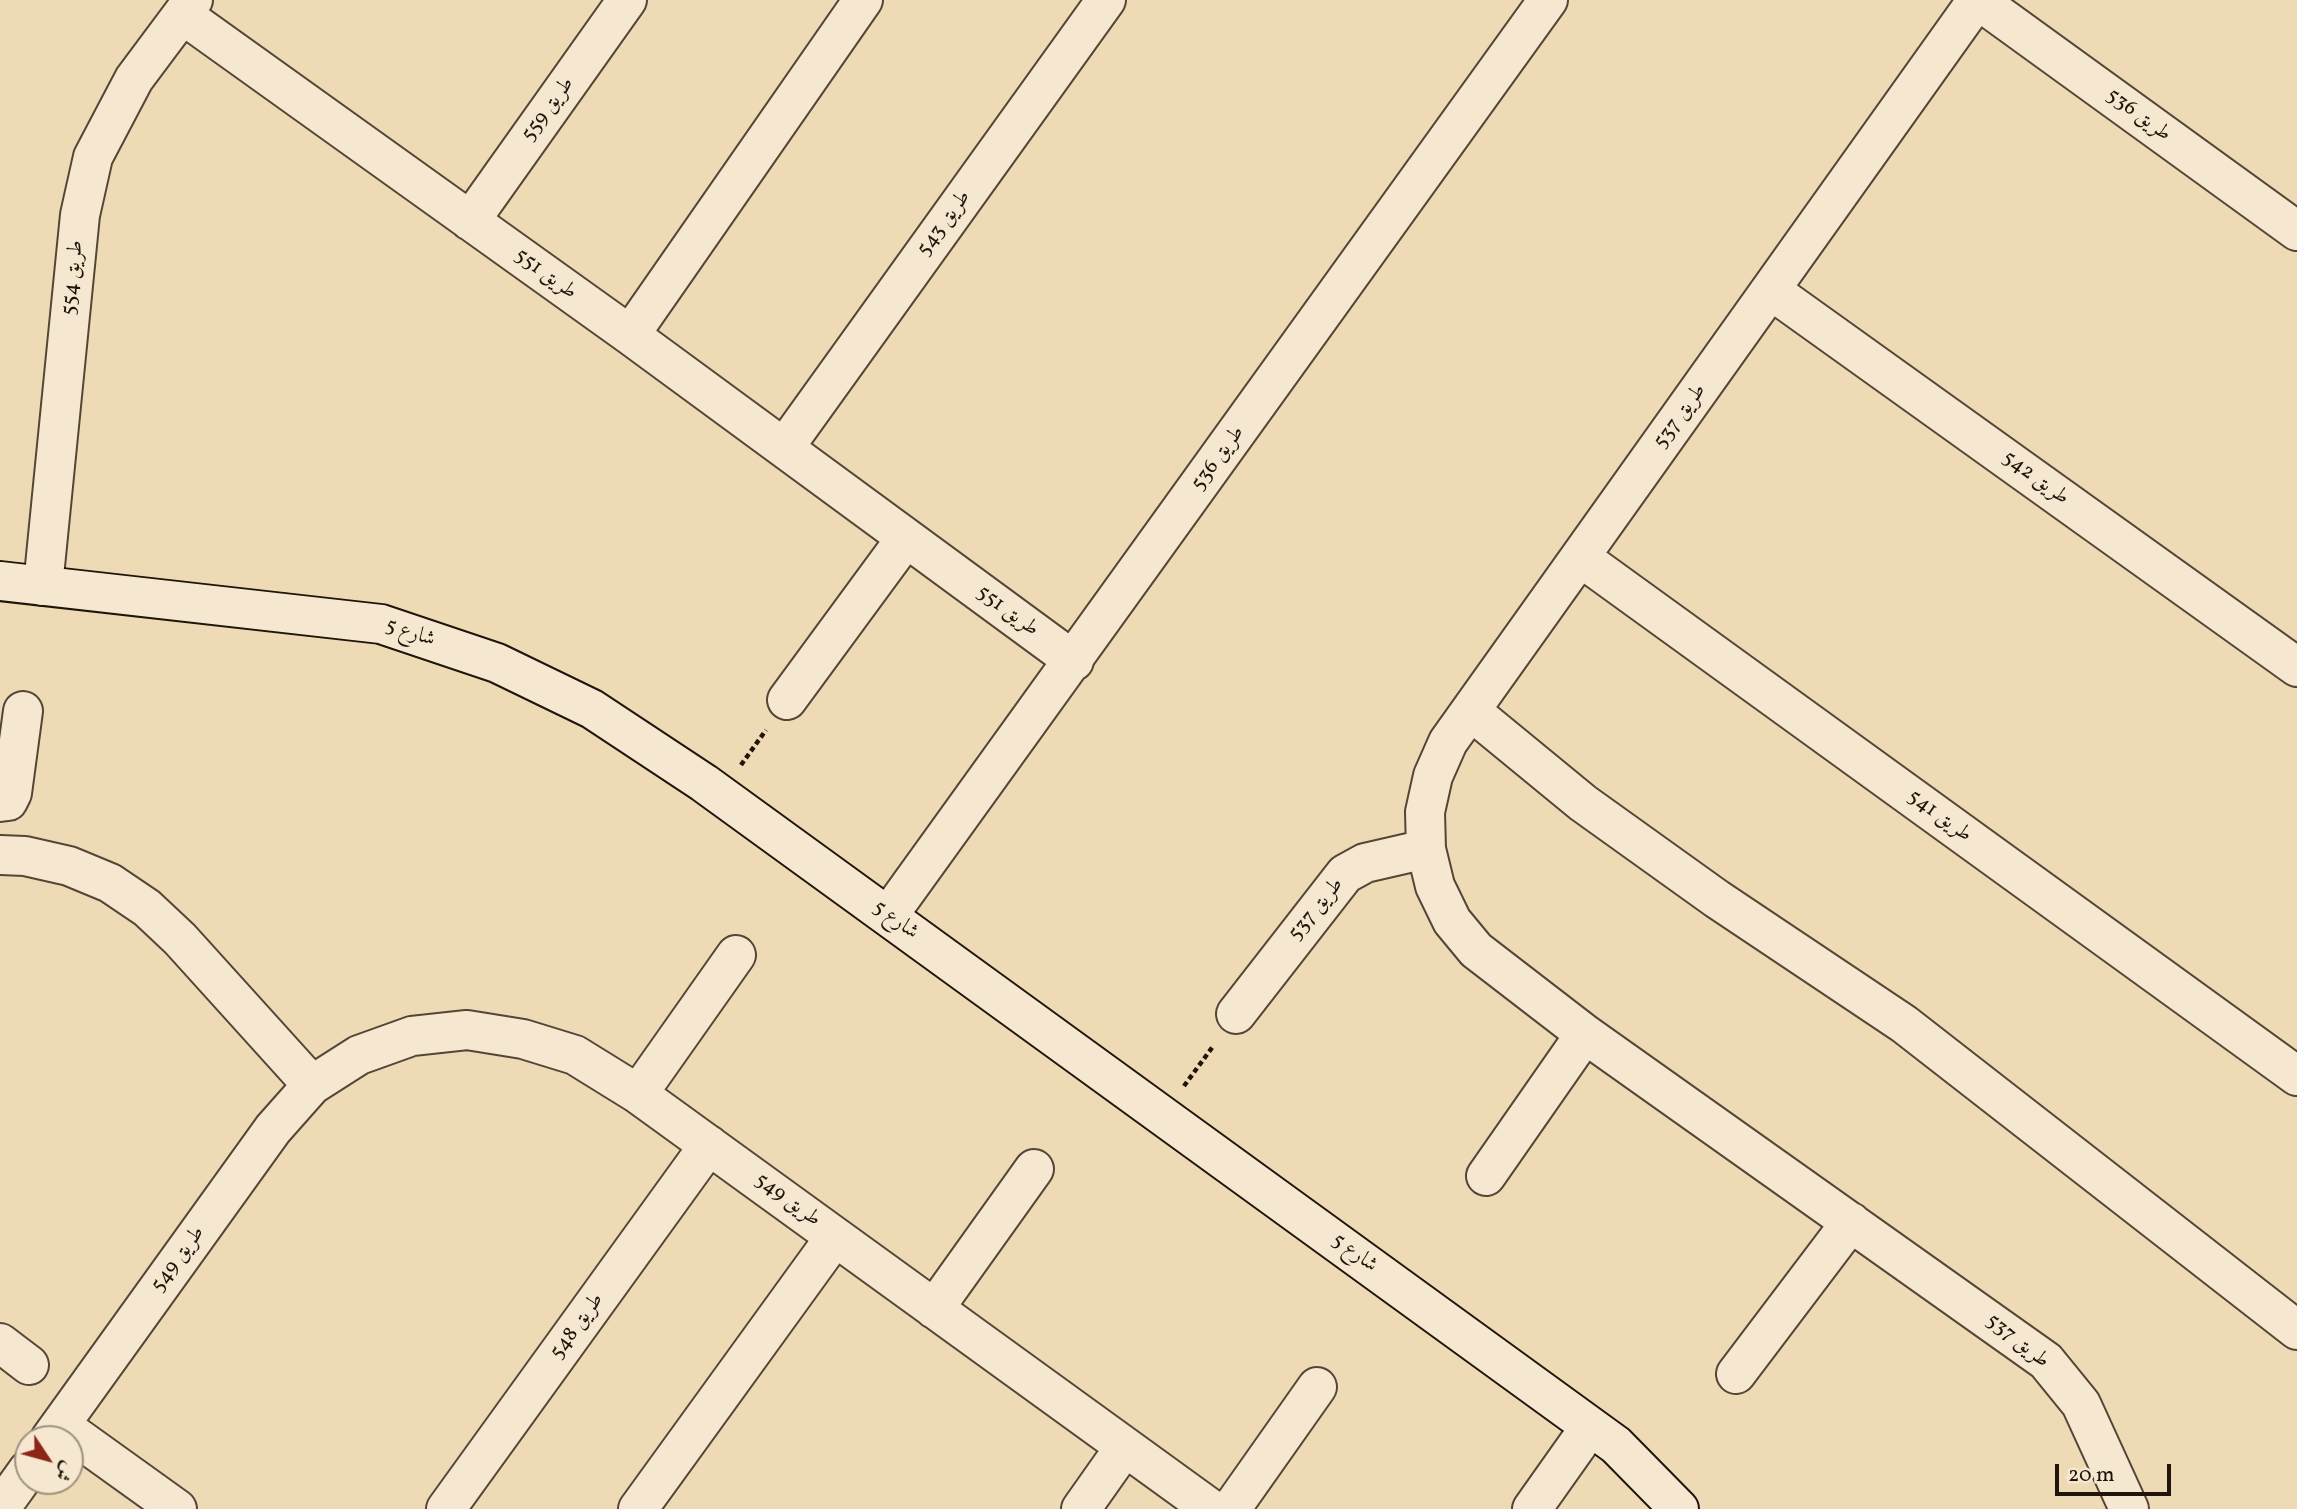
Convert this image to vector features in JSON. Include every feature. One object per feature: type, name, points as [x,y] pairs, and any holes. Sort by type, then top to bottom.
[{"type":"street","name":"طريق 559","points":[[470,220],[627,0]]},
{"type":"street","points":[[630,335],[863,0]]},
{"type":"street","name":"طريق 543","points":[[784,448],[1106,0]]},
{"type":"street","name":"طريق 536","points":[[888,916],[1548,0]]},
{"type":"street","name":"طريق 536","points":[[1978,0],[2297,231]]},
{"type":"street","name":"طريق 537","points":[[1978,0],[1448,741],[1433,776],[1425,812],[1426,849],[1435,886],[1452,920],[1476,950],[1585,1034],[2024,1344],[2065,1381],[2081,1404],[2129,1509]]},
{"type":"street","name":"طريق 551","points":[[188,7],[470,220],[1074,661]]},
{"type":"street","name":"طريق 554","points":[[43,586],[80,215],[93,157],[134,79],[188,7]]},
{"type":"street","name":"طريق 542","points":[[1772,290],[2297,667]]},
{"type":"street","points":[[787,700],[906,538]]},
{"type":"street","name":"طريق 541","points":[[1580,558],[2297,1076]]},
{"type":"street","name":"شارع 5","points":[[0,581],[381,624],[497,663],[592,709],[720,794],[1616,1445],[1678,1509]]},
{"type":"street","points":[[0,802],[8,801],[12,793],[23,711]]},
{"type":"street","points":[[1471,711],[1583,803],[1717,899],[1904,1024],[2297,1330]]},
{"type":"street","name":"طريق 537","points":[[1236,1014],[1345,874],[1365,863],[1426,849]]},
{"type":"street","points":[[0,855],[69,866],[110,883],[147,908],[180,939],[312,1086]]},
{"type":"street","points":[[638,1094],[736,955]]},
{"type":"street","name":"طريق 549","points":[[60,1425],[273,1129],[312,1086],[359,1055],[401,1040],[467,1030],[523,1039],[575,1055],[638,1094],[1211,1509]]},
{"type":"street","points":[[1486,1176],[1585,1034]]},
{"type":"street","name":"طريق 548","points":[[446,1509],[709,1145]]},
{"type":"street","points":[[934,1309],[1034,1169]]},
{"type":"street","points":[[1736,1374],[1851,1222]]},
{"type":"street","points":[[638,1509],[835,1237]]},
{"type":"street","points":[[1231,1509],[1317,1387]]},
{"type":"street","points":[[1532,1509],[1590,1427]]},
{"type":"street","points":[[1081,1509],[1124,1448]]},
{"type":"street","points":[[84,1450],[177,1509]]},
{"type":"street","points":[[0,1509],[14,1490]]},
{"type":"path","points":[[720,794],[787,700]]},
{"type":"path","points":[[1164,1115],[1236,1014]]}]
